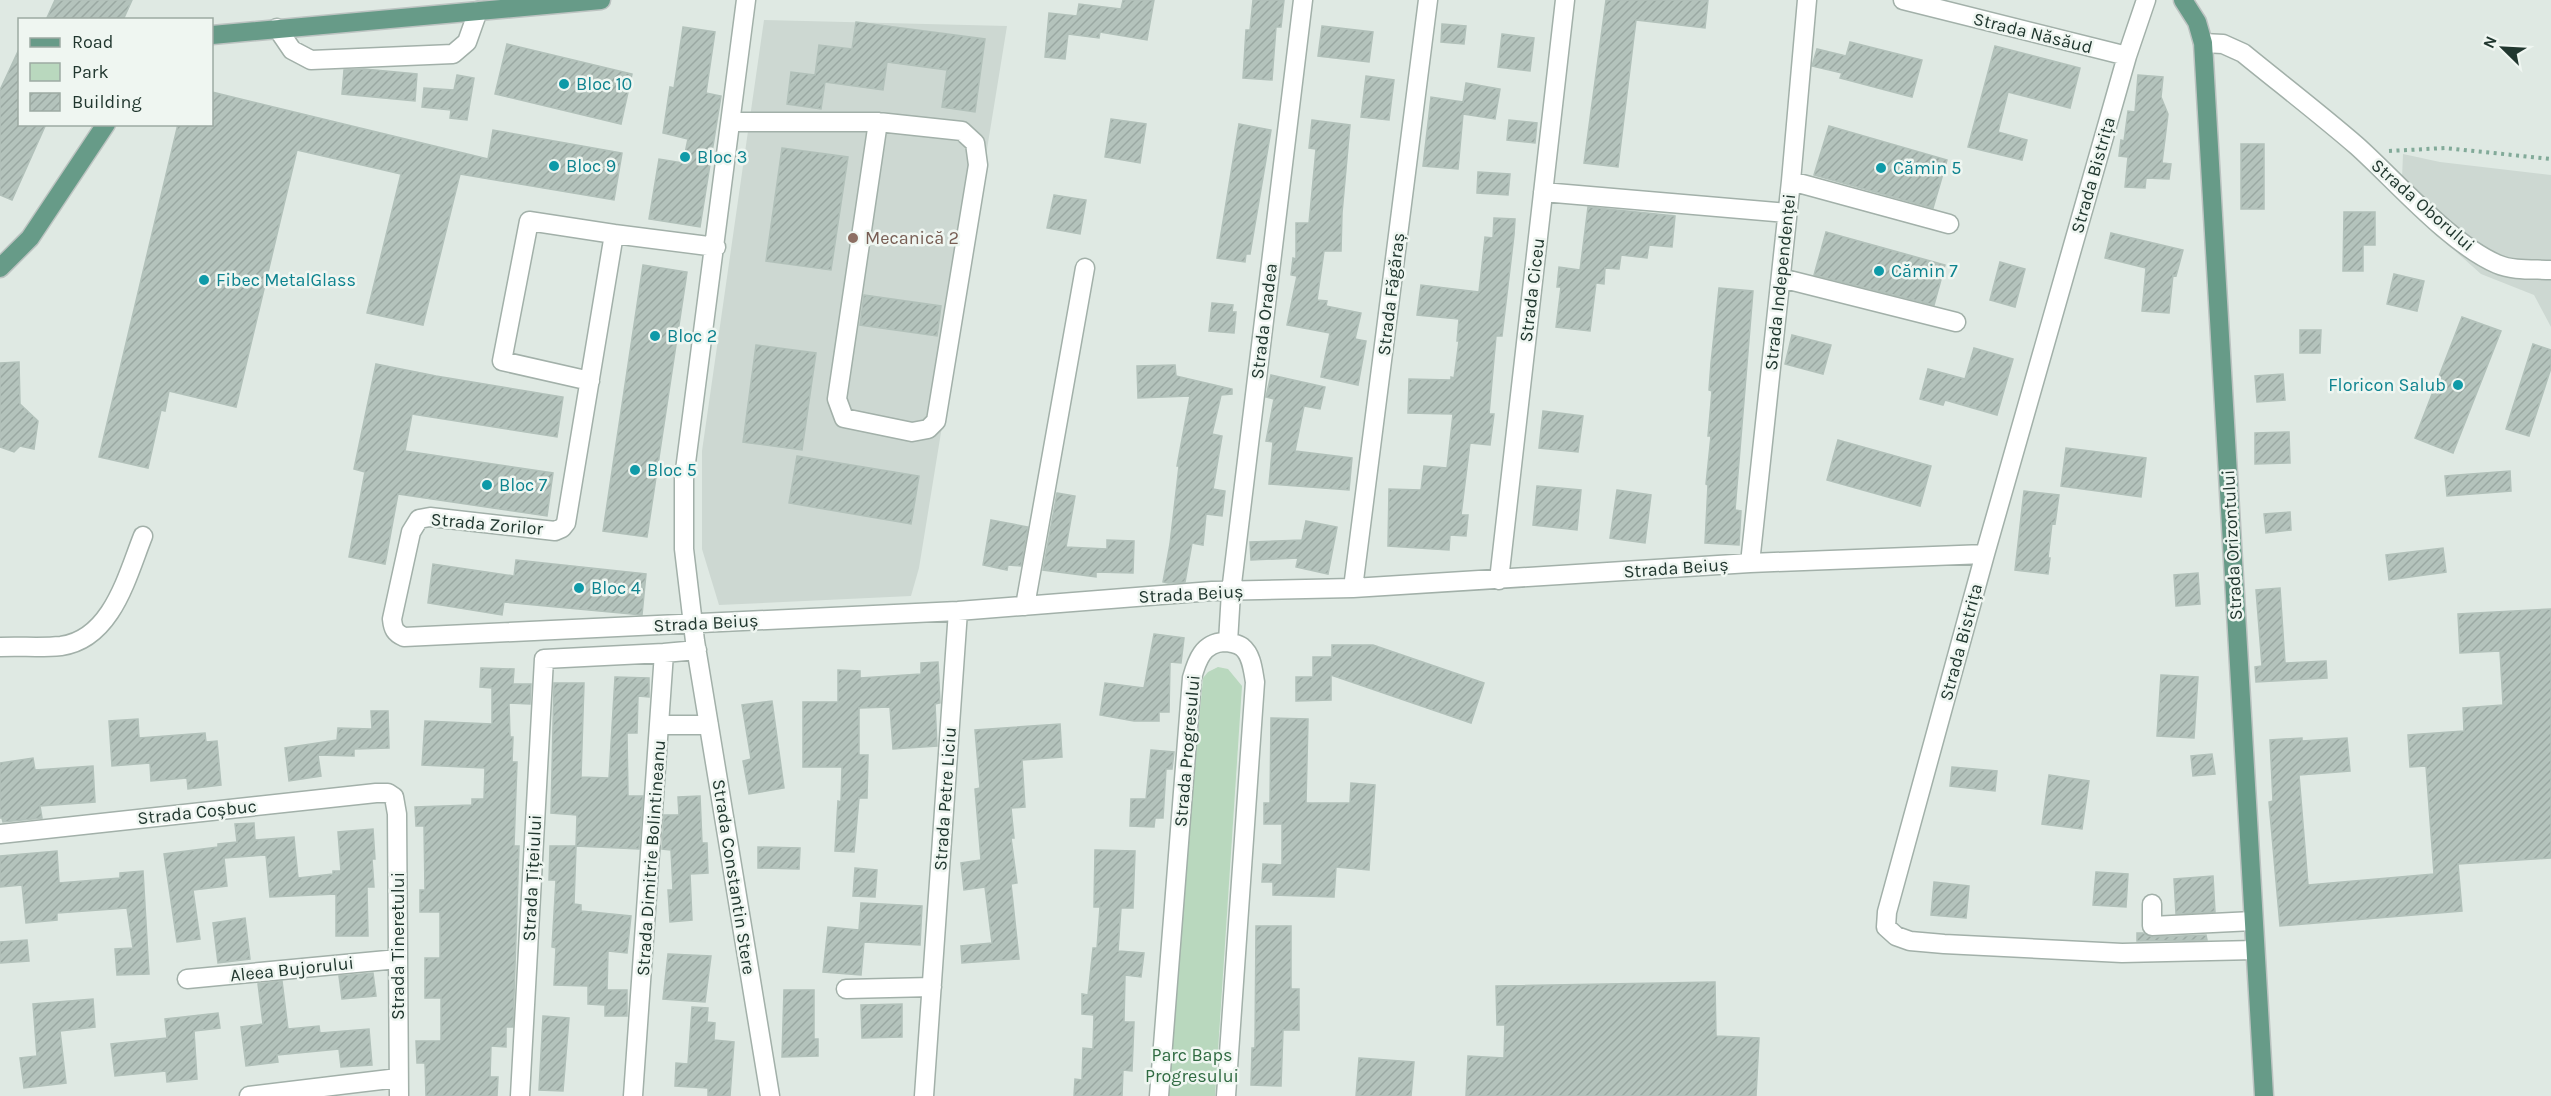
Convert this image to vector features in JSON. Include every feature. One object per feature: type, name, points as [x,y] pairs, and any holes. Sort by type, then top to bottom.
[{"type":"main road","points":[[213,35],[478,11],[539,3],[601,0]]},
{"type":"main road","name":"Strada Orizontului","points":[[2183,0],[2197,22],[2203,43],[2264,1096]]},
{"type":"main road","points":[[0,268],[30,238],[105,126]]},
{"type":"street","points":[[664,653],[697,654],[684,549],[684,478],[716,247],[746,0]]},
{"type":"street","name":"Strada Oradea","points":[[1228,642],[1230,591],[1303,0]]},
{"type":"street","name":"Strada Făgăraș","points":[[1353,588],[1428,0]]},
{"type":"street","name":"Strada Ciceu","points":[[1498,580],[1565,0]]},
{"type":"street","name":"Strada Independenței","points":[[1750,563],[1791,181],[1807,0]]},
{"type":"street","name":"Strada Năsăud","points":[[1903,0],[2127,56]]},
{"type":"street","name":"Strada Bistrița","points":[[2146,0],[2127,56],[1985,554],[1887,912],[1886,927],[1896,936],[1944,944],[2122,953],[2255,950]]},
{"type":"street","points":[[277,28],[292,50],[311,60],[453,54],[467,42],[478,11]]},
{"type":"street","name":"Strada Oborului","points":[[2203,43],[2223,44],[2243,53],[2364,153],[2442,225],[2477,253],[2499,265],[2521,269],[2551,270]]},
{"type":"street","points":[[731,122],[878,122],[962,131],[975,143],[978,165],[936,421],[928,429],[912,432],[844,418],[837,399],[878,122]]},
{"type":"street","points":[[1791,181],[1949,224]]},
{"type":"street","points":[[1543,192],[1787,213]]},
{"type":"street","points":[[590,381],[502,361],[529,221],[716,247]]},
{"type":"street","name":"Strada Zorilor","points":[[398,635],[393,629],[392,619],[411,532],[419,519],[430,517],[555,531],[566,523],[614,234]]},
{"type":"street","points":[[1025,606],[1085,268]]},
{"type":"street","points":[[1781,278],[1956,322]]},
{"type":"street","points":[[0,646],[62,646],[84,638],[99,625],[119,598],[143,536]]},
{"type":"street","name":"Strada Beiuș","points":[[398,635],[404,638],[958,611],[1230,591],[1353,588],[1750,563],[1985,554]]},
{"type":"street","name":"Strada Petre Liciu","points":[[924,1096],[958,611]]},
{"type":"street","points":[[1226,1096],[1255,682],[1252,661],[1242,647],[1228,642]]},
{"type":"street","name":"Strada Progresului","points":[[1159,1096],[1192,678],[1196,661],[1204,649],[1215,643],[1228,642]]},
{"type":"street","name":"Strada Țițeiului","points":[[520,1096],[544,659],[664,653]]},
{"type":"street","name":"Strada Dimitrie Bolintineanu","points":[[633,1096],[664,653]]},
{"type":"street","name":"Strada Constantin Stere","points":[[697,654],[770,1096]]},
{"type":"street","points":[[660,725],[709,725]]},
{"type":"street","name":"Strada Coșbuc","points":[[0,834],[376,793],[387,793],[394,797]]},
{"type":"street","name":"Strada Tineretului","points":[[394,797],[397,805],[398,1087]]},
{"type":"street","points":[[2152,904],[2152,926],[2253,921]]},
{"type":"street","name":"Aleea Bujorului","points":[[187,979],[398,959]]},
{"type":"street","points":[[846,988],[932,987]]},
{"type":"street","points":[[249,1096],[398,1087]]},
{"type":"path","name":"Strada Oborului","points":[[2364,153],[2445,148],[2551,159]]},
{"type":"shaded area","name":"Mecanică 2","points":[[764,20],[1007,26],[919,568],[911,596],[719,605],[702,549],[702,451]]},
{"type":"shaded area","points":[[2403,154],[2440,162],[2551,175],[2551,327],[2534,295],[2481,274],[2401,203]]},
{"type":"green space","name":"Parc Baps Progresului","points":[[1218,667],[1228,669],[1242,686],[1215,1096],[1165,1096],[1203,678],[1208,672]]},
{"type":"building","points":[[55,0],[132,0],[124,18],[47,18]]},
{"type":"building","points":[[1123,0],[1154,0],[1147,40],[1100,32],[1099,38],[1068,34],[1065,59],[1045,57],[1049,13],[1077,16],[1079,4],[1121,9]]},
{"type":"building","points":[[1253,0],[1284,0],[1281,27],[1276,27],[1272,80],[1243,78],[1246,30],[1250,30]]},
{"type":"building","points":[[1606,0],[1708,0],[1705,28],[1636,20],[1618,167],[1584,163]]},
{"type":"building","points":[[856,22],[985,39],[975,112],[942,107],[947,70],[887,62],[883,90],[825,82],[821,109],[787,104],[791,72],[815,75],[819,45],[852,49]]},
{"type":"building","points":[[1442,24],[1466,26],[1464,44],[1441,42]]},
{"type":"building","points":[[1322,26],[1373,32],[1369,62],[1318,56]]},
{"type":"building","name":"Bloc 3","points":[[683,27],[715,32],[706,93],[721,96],[700,227],[649,219],[659,159],[683,163],[688,139],[663,133],[670,87],[674,88]]},
{"type":"building","points":[[1502,34],[1534,38],[1530,71],[1498,67]]},
{"type":"building","points":[[1850,42],[1922,60],[1912,97],[1840,78],[1842,73],[1812,66],[1817,49],[1846,56]]},
{"type":"building","name":"Bloc 10","points":[[507,44],[632,74],[621,124],[495,94]]},
{"type":"building","points":[[1995,46],[2080,68],[2070,108],[2008,92],[1998,132],[2027,140],[2022,160],[1968,147]]},
{"type":"building","points":[[18,51],[18,126],[45,126],[12,200],[0,195],[0,90]]},
{"type":"building","points":[[364,69],[417,74],[415,101],[342,94],[344,70]]},
{"type":"building","points":[[457,75],[474,78],[467,120],[450,118],[451,110],[422,107],[424,88],[454,90]]},
{"type":"building","points":[[2138,75],[2163,77],[2161,97],[2168,114],[2162,163],[2171,164],[2169,179],[2146,178],[2145,188],[2125,187],[2128,157],[2119,156],[2121,140],[2124,141],[2128,111],[2135,112]]},
{"type":"building","points":[[1366,76],[1394,80],[1389,120],[1361,117]]},
{"type":"building","points":[[1466,83],[1500,89],[1495,119],[1463,114],[1458,169],[1423,166],[1431,97],[1463,102]]},
{"type":"building","name":"Fibec MetalGlass","points":[[213,92],[488,159],[493,130],[622,153],[614,200],[460,174],[423,325],[367,313],[401,174],[297,150],[236,407],[169,391],[165,411],[161,410],[148,468],[99,457],[178,126],[213,126]]},
{"type":"building","points":[[1111,119],[1146,124],[1140,163],[1105,157]]},
{"type":"building","points":[[1312,120],[1350,125],[1341,251],[1324,251],[1317,300],[1327,301],[1326,306],[1361,313],[1355,339],[1366,341],[1358,385],[1321,377],[1330,333],[1287,325],[1297,276],[1291,275],[1293,258],[1296,259],[1296,223],[1309,223],[1316,149],[1309,148]]},
{"type":"building","points":[[1509,120],[1537,123],[1535,143],[1507,140]]},
{"type":"building","points":[[1239,124],[1271,130],[1250,254],[1246,254],[1245,262],[1217,258]]},
{"type":"building","name":"Cămin 5","points":[[1829,126],[1947,160],[1933,208],[1814,175]]},
{"type":"building","points":[[2241,144],[2264,144],[2264,209],[2241,209]]},
{"type":"building","points":[[782,148],[848,157],[831,270],[766,261]]},
{"type":"building","points":[[1478,172],[1510,174],[1508,195],[1477,193]]},
{"type":"building","points":[[1054,195],[1086,200],[1080,234],[1047,228]]},
{"type":"building","points":[[1588,207],[1675,216],[1672,247],[1649,245],[1647,258],[1621,255],[1619,269],[1605,268],[1604,284],[1596,283],[1590,331],[1556,327],[1561,287],[1557,287],[1559,267],[1580,270]]},
{"type":"building","points":[[2344,212],[2375,212],[2375,245],[2363,245],[2363,271],[2343,271]]},
{"type":"building","points":[[1494,218],[1515,219],[1514,235],[1502,336],[1496,336],[1489,414],[1494,414],[1490,445],[1470,443],[1461,515],[1468,515],[1466,536],[1450,535],[1449,550],[1388,546],[1389,489],[1421,490],[1424,466],[1447,468],[1453,414],[1408,413],[1409,379],[1451,380],[1451,377],[1454,378],[1459,341],[1457,341],[1459,319],[1417,315],[1421,285],[1479,292],[1485,237],[1493,238]]},
{"type":"building","name":"Cămin 7","points":[[1826,232],[1945,265],[1934,305],[1814,275]]},
{"type":"building","points":[[2111,233],[2183,250],[2176,276],[2173,275],[2169,313],[2142,311],[2146,268],[2105,258]]},
{"type":"building","points":[[2000,262],[2025,269],[2015,307],[1990,300]]},
{"type":"building","points":[[643,265],[687,272],[647,537],[603,531]]},
{"type":"building","points":[[2394,274],[2424,281],[2417,311],[2387,304]]},
{"type":"building","points":[[1719,288],[1753,291],[1735,510],[1741,511],[1739,545],[1705,543],[1708,485],[1706,484],[1711,436],[1708,436],[1712,391],[1709,390]]},
{"type":"building","points":[[864,295],[941,306],[937,336],[860,325]]},
{"type":"building","points":[[1212,303],[1233,305],[1232,312],[1236,312],[1234,333],[1209,331]]},
{"type":"building","name":"Floricon Salub","points":[[2462,317],[2501,331],[2453,453],[2415,438]]},
{"type":"building","points":[[2300,330],[2321,330],[2320,353],[2300,353]]},
{"type":"building","points":[[1792,335],[1831,345],[1823,374],[1785,364]]},
{"type":"building","points":[[2533,344],[2551,350],[2551,368],[2529,436],[2506,429]]},
{"type":"building","points":[[756,345],[816,353],[802,450],[743,442]]},
{"type":"building","points":[[1974,348],[2013,359],[1997,415],[1945,400],[1943,405],[1920,399],[1928,369],[1965,379]]},
{"type":"building","points":[[19,362],[20,404],[38,421],[34,449],[20,446],[14,452],[0,447],[0,363]]},
{"type":"building","points":[[376,364],[563,397],[557,437],[412,414],[405,451],[553,473],[547,516],[398,494],[385,564],[349,557],[365,472],[354,469]]},
{"type":"building","points":[[1175,365],[1176,376],[1232,389],[1232,394],[1221,395],[1212,434],[1222,436],[1213,489],[1225,491],[1222,516],[1206,514],[1203,545],[1192,543],[1185,582],[1168,583],[1163,582],[1170,544],[1179,466],[1177,466],[1190,396],[1138,398],[1137,366]]},
{"type":"building","points":[[2283,374],[2285,400],[2257,402],[2255,376]]},
{"type":"building","points":[[1271,375],[1325,387],[1320,409],[1304,406],[1295,451],[1352,458],[1349,490],[1269,484],[1273,442],[1266,441],[1274,399],[1266,397]]},
{"type":"building","points":[[1543,411],[1583,416],[1578,452],[1539,448]]},
{"type":"building","points":[[2289,432],[2290,463],[2255,464],[2255,433]]},
{"type":"building","points":[[1838,440],[1931,466],[1920,506],[1827,480]]},
{"type":"building","points":[[2066,448],[2146,458],[2141,497],[2061,486]]},
{"type":"building","points":[[797,456],[919,476],[911,524],[789,503]]},
{"type":"building","points":[[2510,471],[2511,491],[2447,496],[2445,476]]},
{"type":"building","points":[[1537,486],[1581,490],[1577,530],[1533,525]]},
{"type":"building","points":[[1617,490],[1651,495],[1645,543],[1610,538]]},
{"type":"building","points":[[2024,491],[2059,495],[2055,524],[2052,523],[2048,574],[2015,570]]},
{"type":"building","points":[[1057,493],[1075,496],[1066,547],[1107,549],[1107,540],[1134,541],[1133,573],[1096,572],[1096,577],[1043,570]]},
{"type":"building","points":[[2290,512],[2291,530],[2266,533],[2264,514]]},
{"type":"building","points":[[991,520],[1028,527],[1021,566],[1008,565],[1007,570],[983,565]]},
{"type":"building","points":[[1306,521],[1337,527],[1328,574],[1296,567],[1298,558],[1251,560],[1250,542],[1302,540]]},
{"type":"building","points":[[2443,548],[2446,572],[2389,580],[2386,555]]},
{"type":"building","name":"Bloc 4","points":[[516,560],[646,574],[642,615],[504,602],[502,615],[428,603],[433,564],[514,576]]},
{"type":"building","points":[[2198,573],[2200,604],[2176,606],[2174,575]]},
{"type":"building","points":[[2280,588],[2285,663],[2326,661],[2327,678],[2256,682],[2255,667],[2262,666],[2256,590]]},
{"type":"building","points":[[2551,609],[2551,858],[2458,864],[2462,911],[2280,926],[2269,802],[2273,801],[2270,740],[2302,738],[2302,741],[2347,738],[2350,771],[2299,775],[2308,885],[2434,874],[2426,766],[2410,767],[2408,735],[2464,731],[2463,708],[2503,705],[2500,651],[2460,653],[2458,614]]},
{"type":"building","points":[[1154,634],[1184,638],[1181,663],[1170,662],[1169,712],[1159,712],[1159,721],[1134,721],[1100,715],[1105,683],[1144,688]]},
{"type":"building","points":[[1332,645],[1373,645],[1484,683],[1471,723],[1331,675],[1331,700],[1296,701],[1296,677],[1313,677],[1313,657],[1332,657]]},
{"type":"building","points":[[938,662],[940,703],[935,704],[937,746],[893,749],[890,707],[859,708],[859,755],[868,755],[867,798],[859,798],[854,852],[835,851],[838,801],[841,802],[842,767],[803,767],[803,702],[838,702],[838,670],[860,671],[860,678],[921,674],[921,663]]},
{"type":"building","points":[[481,668],[514,669],[513,684],[531,684],[530,704],[509,703],[510,737],[513,737],[512,762],[517,762],[514,846],[519,846],[513,1027],[506,1027],[506,1047],[491,1046],[490,1077],[498,1077],[497,1096],[426,1096],[425,1063],[417,1063],[416,1041],[441,1041],[441,998],[425,998],[425,958],[440,958],[440,912],[420,912],[420,890],[425,890],[424,826],[416,826],[415,807],[472,805],[472,799],[484,799],[485,768],[422,765],[425,721],[492,724],[492,688],[480,687]]},
{"type":"building","points":[[2161,675],[2198,677],[2194,738],[2157,736]]},
{"type":"building","points":[[615,677],[649,678],[649,697],[638,696],[637,733],[627,733],[628,796],[643,796],[639,849],[576,846],[577,815],[551,813],[554,683],[584,683],[581,777],[609,778]]},
{"type":"building","points":[[772,701],[784,788],[749,794],[743,761],[751,759],[742,705]]},
{"type":"building","points":[[371,711],[388,711],[389,748],[354,749],[354,756],[318,755],[321,776],[289,781],[285,748],[337,740],[338,728],[372,729]]},
{"type":"building","points":[[1271,718],[1308,719],[1306,803],[1350,803],[1351,783],[1375,785],[1369,870],[1336,867],[1334,897],[1273,895],[1273,882],[1262,882],[1263,864],[1282,865],[1282,824],[1264,824],[1264,803],[1270,803]]},
{"type":"building","points":[[138,719],[139,738],[205,733],[206,742],[217,741],[221,785],[188,789],[187,778],[151,781],[150,763],[112,766],[109,721]]},
{"type":"building","points":[[1060,724],[1062,757],[1022,760],[1025,807],[1011,808],[1014,838],[1011,838],[1017,883],[1011,884],[1019,959],[962,963],[961,946],[992,943],[985,887],[964,890],[961,863],[981,860],[975,789],[980,788],[975,730]]},
{"type":"building","points":[[1151,750],[1174,752],[1172,769],[1166,769],[1163,818],[1155,818],[1154,827],[1130,826],[1131,799],[1146,799]]},
{"type":"building","points":[[2212,754],[2215,774],[2193,776],[2191,756]]},
{"type":"building","points":[[33,758],[35,770],[93,766],[95,802],[40,806],[42,818],[3,822],[0,818],[0,763]]},
{"type":"building","points":[[1952,767],[1997,771],[1995,791],[1950,786]]},
{"type":"building","points":[[2049,775],[2089,781],[2082,829],[2042,824]]},
{"type":"building","points":[[700,796],[702,843],[707,843],[708,873],[690,874],[692,920],[670,922],[668,890],[673,890],[671,850],[662,849],[664,815],[679,815],[678,797]]},
{"type":"building","points":[[254,823],[255,840],[294,837],[298,878],[341,871],[338,832],[373,829],[374,887],[367,887],[368,936],[336,936],[336,894],[270,897],[266,855],[224,858],[227,886],[193,890],[200,939],[177,942],[164,854],[218,847],[218,844],[237,842],[235,824]]},
{"type":"building","points":[[550,846],[576,846],[574,904],[581,905],[581,911],[631,916],[627,953],[608,951],[607,990],[627,990],[627,1016],[605,1016],[605,1005],[588,1004],[588,986],[554,985],[556,948],[552,947],[556,880],[549,880]]},
{"type":"building","points":[[758,847],[800,848],[799,869],[758,868]]},
{"type":"building","points":[[1095,850],[1135,851],[1133,908],[1121,908],[1118,951],[1144,953],[1141,977],[1125,975],[1124,1022],[1134,1022],[1132,1071],[1123,1070],[1122,1096],[1074,1096],[1075,1079],[1082,1080],[1083,1048],[1093,1049],[1094,1015],[1082,1014],[1082,994],[1088,995],[1093,948],[1097,948],[1100,907],[1094,907]]},
{"type":"building","points":[[57,851],[59,883],[120,878],[120,873],[143,871],[149,974],[117,975],[115,949],[133,948],[127,908],[57,913],[57,920],[26,923],[22,885],[0,887],[0,856]]},
{"type":"building","points":[[855,868],[877,870],[875,897],[853,896]]},
{"type":"building","points":[[2096,872],[2128,874],[2126,907],[2093,905]]},
{"type":"building","points":[[2213,876],[2215,912],[2176,914],[2174,879]]},
{"type":"building","points":[[1934,882],[1969,886],[1966,918],[1931,915]]},
{"type":"building","points":[[861,903],[922,906],[920,945],[864,942],[861,975],[823,972],[828,927],[859,930]]},
{"type":"building","points":[[245,918],[250,959],[218,963],[213,923]]},
{"type":"building","points":[[1256,926],[1291,926],[1291,989],[1299,989],[1299,1030],[1283,1030],[1281,1086],[1251,1085],[1252,1048],[1255,1048]]},
{"type":"building","points":[[2137,933],[2153,937],[2206,935],[2207,940],[2137,941]]},
{"type":"building","points":[[27,940],[29,961],[0,963],[0,942]]},
{"type":"building","points":[[668,954],[711,956],[705,1002],[663,999]]},
{"type":"building","points":[[373,973],[376,996],[342,999],[339,976]]},
{"type":"building","points":[[282,981],[288,1029],[319,1026],[320,1033],[369,1029],[372,1065],[341,1067],[339,1049],[277,1055],[278,1062],[246,1066],[241,1027],[263,1024],[258,984]]},
{"type":"building","points":[[1715,982],[1716,1036],[1759,1038],[1756,1096],[1466,1096],[1468,1056],[1504,1058],[1505,1025],[1497,1025],[1496,986]]},
{"type":"building","points":[[784,990],[814,990],[814,1039],[818,1039],[818,1056],[782,1057]]},
{"type":"building","points":[[93,999],[95,1027],[60,1031],[66,1083],[24,1088],[20,1058],[37,1056],[33,1004]]},
{"type":"building","points":[[902,1004],[902,1037],[862,1038],[861,1005]]},
{"type":"building","points":[[692,1007],[708,1008],[707,1022],[715,1023],[714,1040],[734,1042],[730,1096],[708,1096],[708,1088],[675,1086],[676,1063],[688,1064]]},
{"type":"building","points":[[218,1013],[220,1028],[194,1031],[197,1079],[167,1082],[166,1071],[115,1076],[111,1044],[167,1038],[165,1019]]},
{"type":"building","points":[[543,1016],[569,1018],[563,1091],[539,1090]]},
{"type":"building","points":[[1359,1058],[1414,1062],[1411,1096],[1356,1096]]},
{"type":"place","name":"Bloc 10","points":[[564,84]]},
{"type":"place","name":"Bloc 3","points":[[685,157]]},
{"type":"place","name":"Bloc 9","points":[[554,166]]},
{"type":"place","name":"Cămin 5","points":[[1881,168]]},
{"type":"place","name":"Mecanică 2","points":[[853,238]]},
{"type":"place","name":"Cămin 7","points":[[1879,271]]},
{"type":"place","name":"Fibec MetalGlass","points":[[204,280]]},
{"type":"place","name":"Bloc 2","points":[[655,336]]},
{"type":"place","name":"Floricon Salub","points":[[2458,385]]},
{"type":"place","name":"Bloc 5","points":[[635,470]]},
{"type":"place","name":"Bloc 7","points":[[487,485]]},
{"type":"place","name":"Bloc 4","points":[[579,588]]}]
